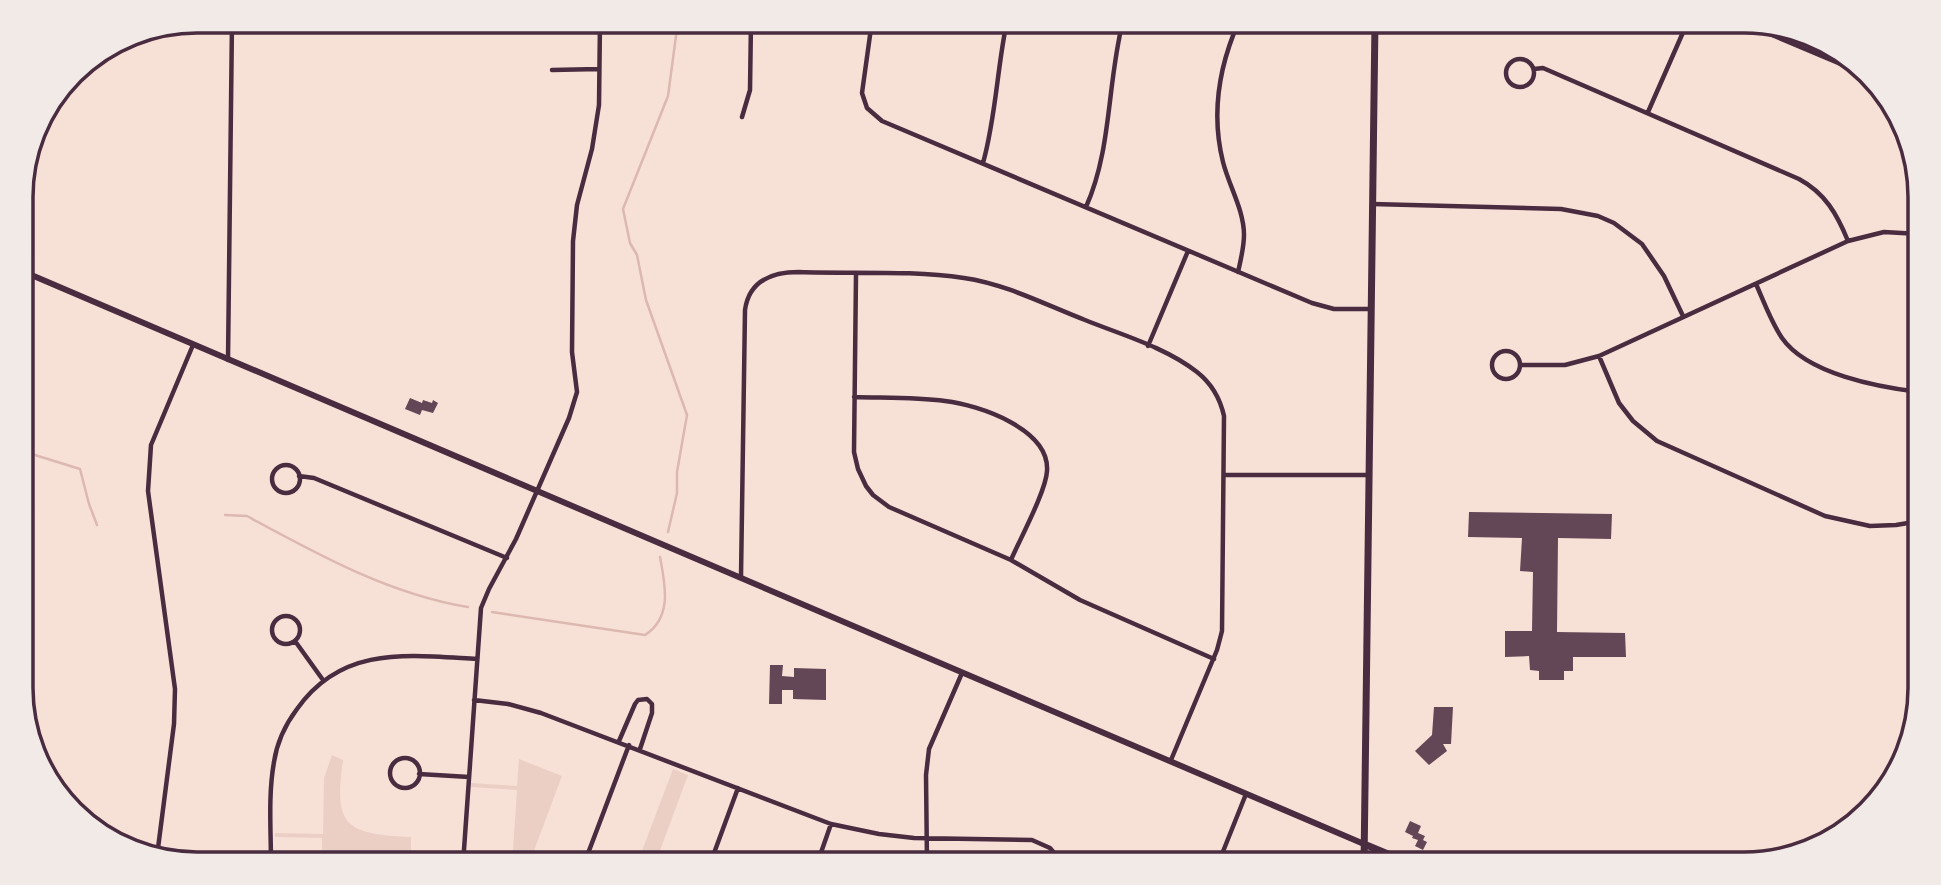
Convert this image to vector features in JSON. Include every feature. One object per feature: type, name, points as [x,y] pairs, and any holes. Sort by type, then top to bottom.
[{"type":"main road","points":[[1364,851],[1375,33]]},
{"type":"main road","points":[[1364,844],[1381,851]]},
{"type":"street","points":[[983,163],[992,125],[1005,33]]},
{"type":"street","points":[[1086,207],[1096,185],[1103,157],[1120,33]]},
{"type":"street","points":[[1234,33],[1223,64],[1218,104],[1223,162],[1243,225],[1243,251],[1238,272]]},
{"type":"street","points":[[1648,112],[1683,33]]},
{"type":"street","points":[[228,360],[232,34]]},
{"type":"street","points":[[464,852],[483,602],[507,558],[537,491],[569,418],[577,391],[572,352],[573,241],[577,205],[596,131],[600,34]]},
{"type":"street","points":[[742,117],[750,90],[751,34]]},
{"type":"street","points":[[870,34],[862,83],[863,101],[882,121],[1320,306],[1346,310],[1371,309]]},
{"type":"street","points":[[1774,36],[1837,63]]},
{"type":"street","points":[[1516,59],[1529,61],[1534,69],[1533,79],[1526,86],[1516,87],[1506,77],[1508,64],[1516,59]]},
{"type":"street","points":[[1534,69],[1543,68],[1807,183],[1828,201],[1849,241]]},
{"type":"street","points":[[552,70],[599,69]]},
{"type":"street","points":[[1372,204],[1548,208],[1581,211],[1598,216],[1622,228],[1642,244],[1664,276],[1683,316]]},
{"type":"street","points":[[1521,365],[1565,365],[1599,356],[1849,241],[1884,232],[1908,233]]},
{"type":"street","points":[[1148,346],[1188,251]]},
{"type":"street","points":[[741,577],[745,310],[748,297],[761,280],[777,273],[856,274],[930,275],[987,283],[1148,346],[1184,363],[1203,377],[1214,390],[1224,416],[1220,640],[1171,760]]},
{"type":"street","points":[[856,274],[855,461],[861,478],[873,495],[898,512],[1011,560],[1080,600],[1214,659]]},
{"type":"street","points":[[34,276],[1364,844]]},
{"type":"street","points":[[1756,284],[1782,338],[1800,356],[1841,375],[1908,390]]},
{"type":"street","points":[[158,847],[174,724],[175,689],[148,491],[149,458],[156,431],[193,345]]},
{"type":"street","points":[[1509,351],[1518,356],[1521,365],[1515,377],[1506,380],[1497,376],[1492,364],[1500,352],[1509,351]]},
{"type":"street","points":[[1599,356],[1625,411],[1657,441],[1825,516],[1870,526],[1908,523]]},
{"type":"street","points":[[854,397],[958,403],[1015,425],[1034,438],[1045,455],[1047,473],[1011,560]]},
{"type":"street","points":[[299,476],[298,486],[291,492],[281,492],[272,483],[275,470],[282,465],[291,466],[299,476],[314,478],[507,558]]},
{"type":"street","points":[[1224,475],[1369,475]]},
{"type":"street","points":[[287,615],[296,620],[300,633],[295,642],[282,644],[274,638],[272,629],[278,618],[287,615]]},
{"type":"street","points":[[295,642],[323,680]]},
{"type":"street","points":[[271,852],[271,781],[276,749],[289,720],[323,680],[353,665],[389,656],[477,659]]},
{"type":"street","points":[[927,852],[926,775],[929,749],[963,672]]},
{"type":"street","points":[[619,741],[635,704],[638,700],[647,699],[652,704],[652,713],[640,749]]},
{"type":"street","points":[[474,700],[524,707],[831,824],[879,834],[927,838],[1032,840],[1053,851]]},
{"type":"street","points":[[589,852],[629,745]]},
{"type":"street","points":[[410,759],[417,765],[419,774],[416,783],[402,788],[394,783],[390,770],[395,762],[410,759]]},
{"type":"street","points":[[419,774],[469,777]]},
{"type":"street","points":[[714,852],[738,788]]},
{"type":"street","points":[[1223,851],[1247,793]]},
{"type":"street","points":[[821,852],[831,824]]},
{"type":"shaded area","points":[[332,755],[343,760],[340,800],[349,823],[372,833],[411,837],[411,852],[322,852],[322,838],[275,837],[275,833],[323,834],[324,778]]},
{"type":"shaded area","points":[[519,759],[562,776],[534,852],[513,852],[517,790],[471,787],[471,783],[517,786]]},
{"type":"shaded area","points":[[673,769],[688,775],[660,852],[642,852]]},
{"type":"building","points":[[410,398],[422,403],[423,400],[432,403],[433,400],[438,403],[433,413],[422,410],[420,415],[405,409]]},
{"type":"building","points":[[1469,512],[1612,514],[1611,539],[1558,538],[1557,632],[1625,633],[1626,657],[1573,657],[1573,671],[1564,671],[1564,680],[1539,680],[1539,671],[1530,670],[1529,656],[1505,657],[1505,631],[1532,631],[1533,572],[1520,571],[1522,538],[1468,537]]},
{"type":"building","points":[[770,665],[783,665],[782,676],[794,677],[794,668],[826,669],[826,700],[793,699],[793,690],[782,690],[782,704],[769,704]]},
{"type":"building","points":[[1434,707],[1453,707],[1451,744],[1443,744],[1447,751],[1429,765],[1415,751],[1432,735]]},
{"type":"building","points":[[1410,821],[1421,826],[1418,833],[1425,836],[1423,840],[1427,842],[1423,850],[1415,846],[1418,840],[1405,832]]},
{"type":"waterway","points":[[668,532],[677,493],[677,472],[687,415],[646,300],[637,255],[630,243],[623,209],[668,96],[676,34]]},
{"type":"waterway","points":[[33,455],[80,469],[97,525]]},
{"type":"waterway","points":[[225,515],[247,516],[382,583],[410,593],[468,607]]},
{"type":"waterway","points":[[492,612],[645,635],[654,628],[663,610],[665,589],[660,557]]}]
